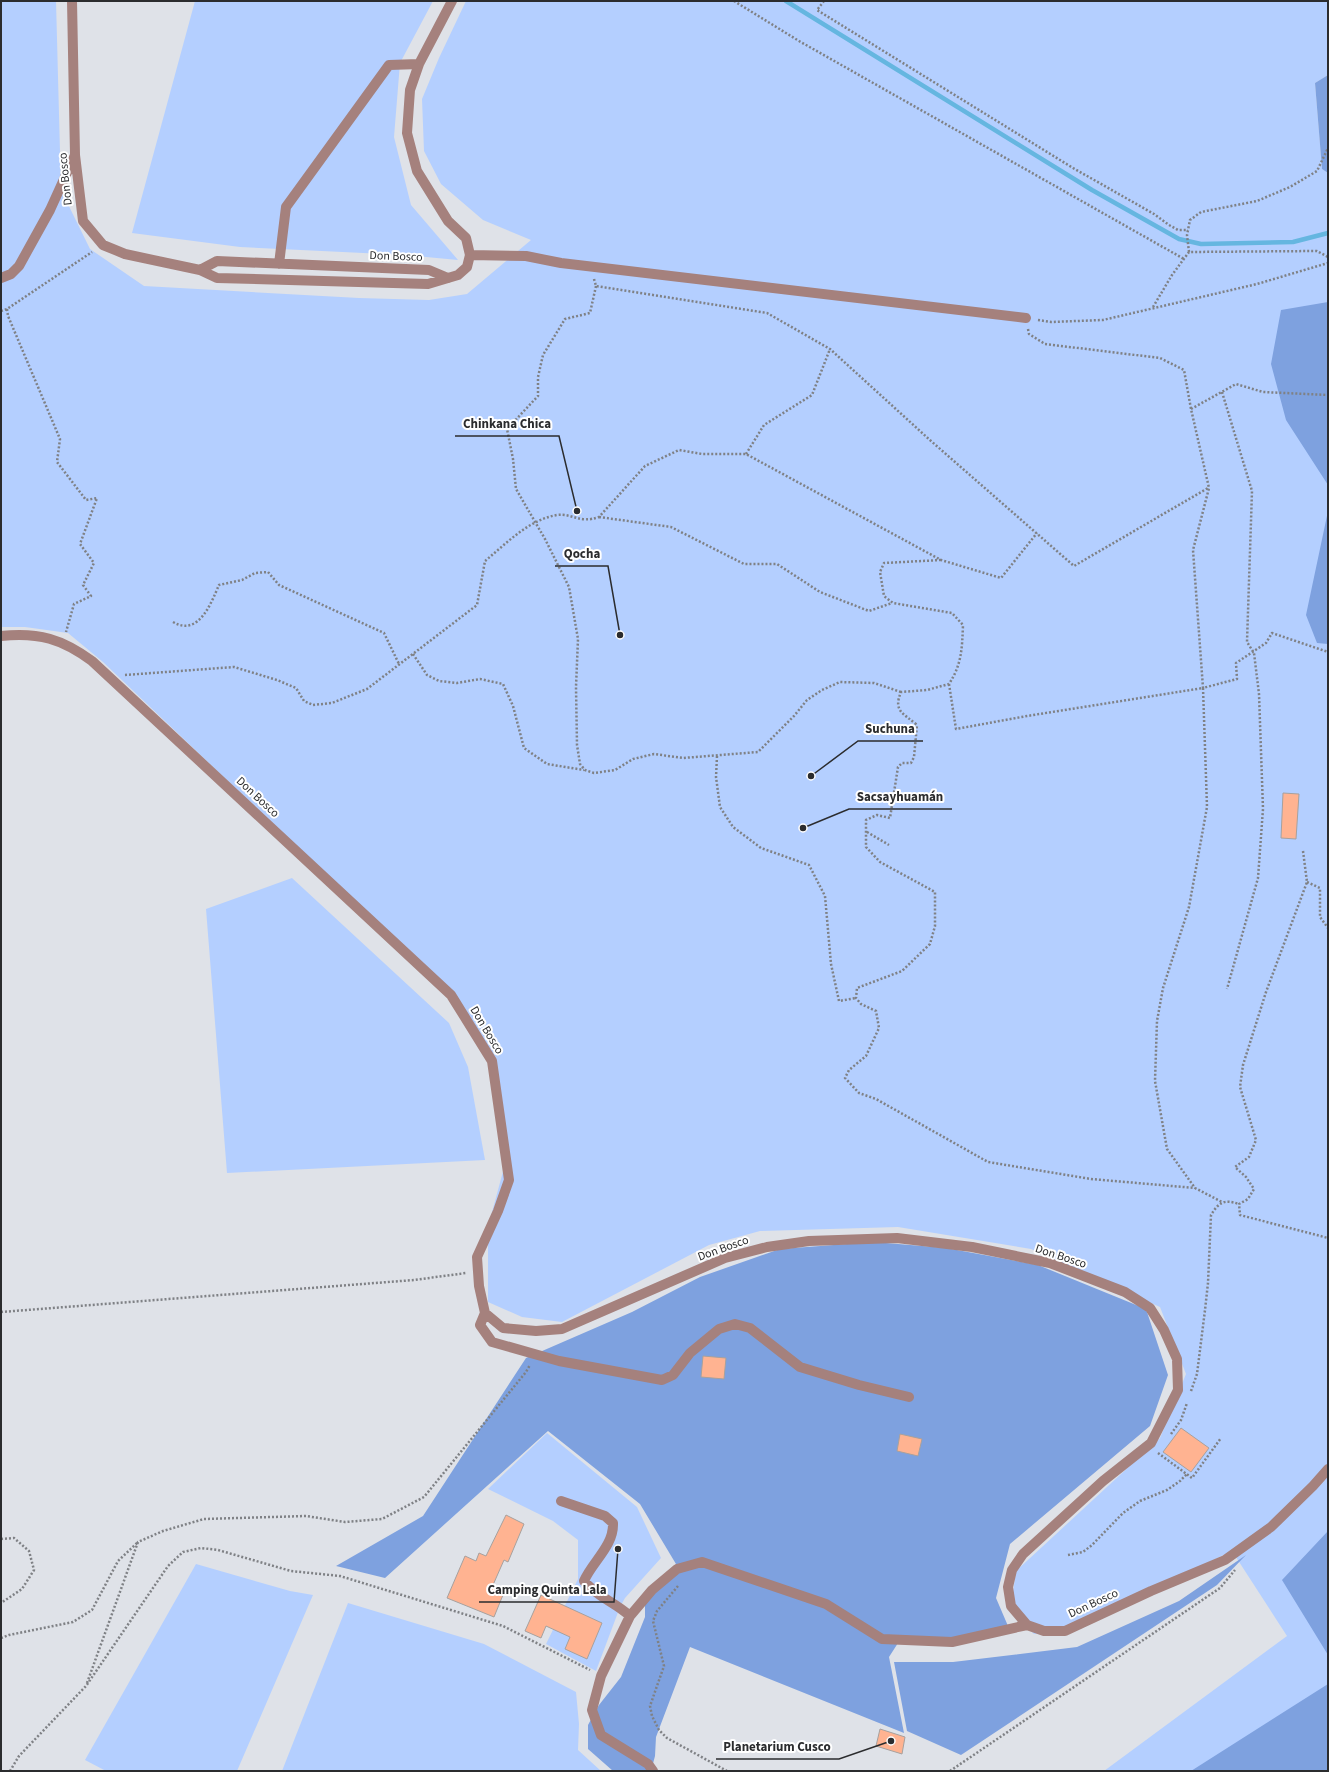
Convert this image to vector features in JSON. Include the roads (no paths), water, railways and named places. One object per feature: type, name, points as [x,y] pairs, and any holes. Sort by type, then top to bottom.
[{"type":"street","name":"Don Bosco","points":[[72,1],[75,155],[83,221],[103,245],[125,254],[200,270],[217,278],[428,284],[458,275],[467,267],[470,255]]},
{"type":"street","points":[[452,1],[419,64],[410,90],[407,133],[417,171],[448,221],[466,238],[470,255],[526,256],[591,267],[1026,318]]},
{"type":"street","points":[[280,264],[286,207],[389,65],[419,64]]},
{"type":"street","points":[[1,278],[11,274],[19,266],[50,210],[75,155]]},
{"type":"street","name":"Don Bosco","points":[[200,270],[217,261],[429,270],[448,278]]},
{"type":"street","name":"Don Bosco","points":[[1,636],[40,636],[63,643],[82,653],[110,677],[451,995],[492,1061],[509,1180],[498,1211],[476,1257],[477,1272],[485,1313],[502,1328],[536,1331],[562,1329],[724,1258],[767,1247],[795,1243],[896,1238],[972,1247],[1050,1263],[1125,1292],[1150,1308],[1164,1330],[1176,1360],[1178,1390],[1151,1443],[1103,1481],[1023,1554],[1012,1570],[1008,1587],[1011,1606],[1027,1625],[1044,1631],[1065,1631],[1151,1591],[1225,1560],[1271,1527],[1313,1486],[1328,1468]]},
{"type":"street","points":[[485,1313],[480,1325],[492,1342],[559,1361],[662,1380],[674,1374],[690,1353],[719,1329],[735,1324],[750,1328],[800,1367],[859,1385],[909,1397]]},
{"type":"street","points":[[561,1501],[605,1516],[613,1523],[613,1531],[610,1540],[588,1570],[584,1581],[593,1592],[620,1607],[630,1616]]},
{"type":"street","points":[[653,1771],[648,1764],[601,1735],[592,1710],[601,1676],[630,1616],[652,1590],[677,1569],[702,1562],[826,1604],[882,1639],[952,1642],[1027,1625]]},
{"type":"waterway","points":[[786,1],[1092,190],[1179,239],[1201,244],[1293,242],[1328,233]]},
{"type":"place","name":"Chinkana Chica","points":[[577,511]]},
{"type":"place","name":"Qocha","points":[[620,635]]},
{"type":"place","name":"Suchuna","points":[[811,776]]},
{"type":"place","name":"Sacsayhuamán","points":[[803,828]]},
{"type":"place","name":"Camping Quinta Lala","points":[[618,1549]]},
{"type":"place","name":"Planetarium Cusco","points":[[891,1741]]}]
